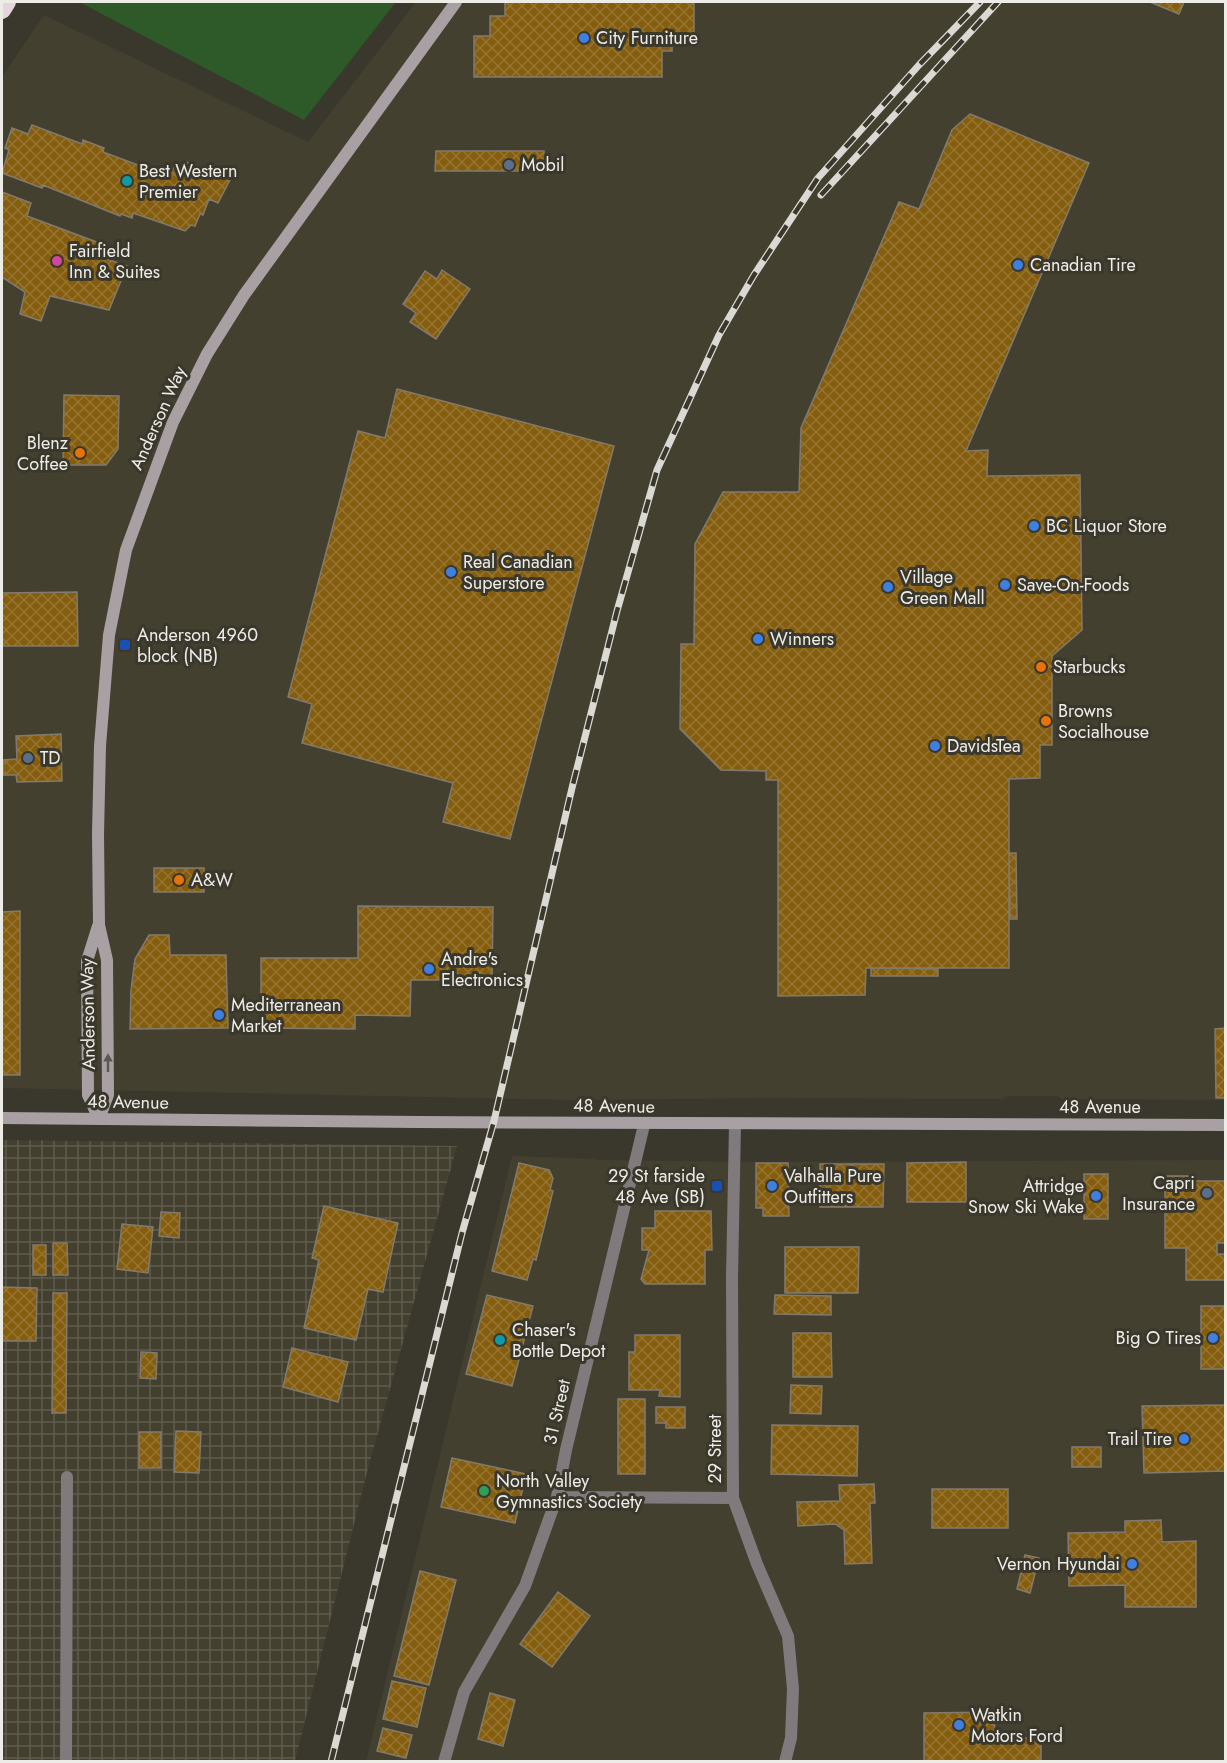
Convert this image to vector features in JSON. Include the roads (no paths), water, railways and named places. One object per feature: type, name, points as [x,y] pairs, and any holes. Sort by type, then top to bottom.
[{"type":"highway","points":[[2,10],[7,2]]},
{"type":"street","name":"Anderson Way","points":[[99,1119],[108,1095],[107,960],[99,925],[100,746],[109,635],[126,550],[161,452],[190,385],[244,295],[456,2]]},
{"type":"street","name":"Anderson Way","points":[[99,925],[87,961],[88,1095],[99,1119]]},
{"type":"street","name":"48 Avenue","points":[[2,1118],[494,1121],[644,1125],[1225,1125]]},
{"type":"street","name":"31 Street","points":[[444,1761],[464,1692],[525,1586],[557,1497],[566,1450],[644,1125]]},
{"type":"street","name":"29 Street","points":[[735,1125],[732,1266],[733,1498],[757,1564],[788,1636],[793,1689],[791,1738],[785,1761]]},
{"type":"street","points":[[66,1761],[67,1477]]},
{"type":"street","points":[[557,1497],[733,1498]]},
{"type":"railway","points":[[331,1762],[462,1233],[494,1121],[572,788],[617,611],[657,470],[719,335],[754,275],[818,178],[919,65],[980,2]]},
{"type":"railway","points":[[821,195],[998,2]]},
{"type":"place","name":"City Furniture","points":[[584,38]]},
{"type":"place","name":"Mobil","points":[[509,165]]},
{"type":"place","name":"Best Western Premier","points":[[127,181]]},
{"type":"place","name":"Fairfield Inn & Suites","points":[[57,261]]},
{"type":"place","name":"Canadian Tire","points":[[1018,265]]},
{"type":"place","name":"Blenz Coffee","points":[[80,453]]},
{"type":"place","name":"BC Liquor Store","points":[[1034,526]]},
{"type":"place","name":"Real Canadian Superstore","points":[[451,572]]},
{"type":"place","name":"Save-On-Foods","points":[[1005,585]]},
{"type":"place","name":"Village Green Mall","points":[[888,587]]},
{"type":"place","name":"Winners","points":[[758,639]]},
{"type":"place","name":"Anderson 4960 block (NB)","points":[[125,645]]},
{"type":"place","name":"Starbucks","points":[[1041,667]]},
{"type":"place","name":"Browns Socialhouse","points":[[1046,721]]},
{"type":"place","name":"DavidsTea","points":[[935,746]]},
{"type":"place","name":"TD","points":[[28,758]]},
{"type":"place","name":"A&W","points":[[179,880]]},
{"type":"place","name":"Andre's Electronics","points":[[429,969]]},
{"type":"place","name":"Mediterranean Market","points":[[219,1015]]},
{"type":"place","name":"29 St farside 48 Ave (SB)","points":[[717,1186]]},
{"type":"place","name":"Valhalla Pure Outfitters","points":[[772,1186]]},
{"type":"place","name":"Capri Insurance","points":[[1207,1193]]},
{"type":"place","name":"Attridge Snow Ski Wake","points":[[1096,1196]]},
{"type":"place","name":"Big O Tires","points":[[1213,1338]]},
{"type":"place","name":"Chaser's Bottle Depot","points":[[500,1340]]},
{"type":"place","name":"Trail Tire","points":[[1184,1439]]},
{"type":"place","name":"North Valley Gymnastics Society","points":[[484,1491]]},
{"type":"place","name":"Vernon Hyundai","points":[[1132,1564]]},
{"type":"place","name":"Watkin Motors Ford","points":[[959,1725]]}]
